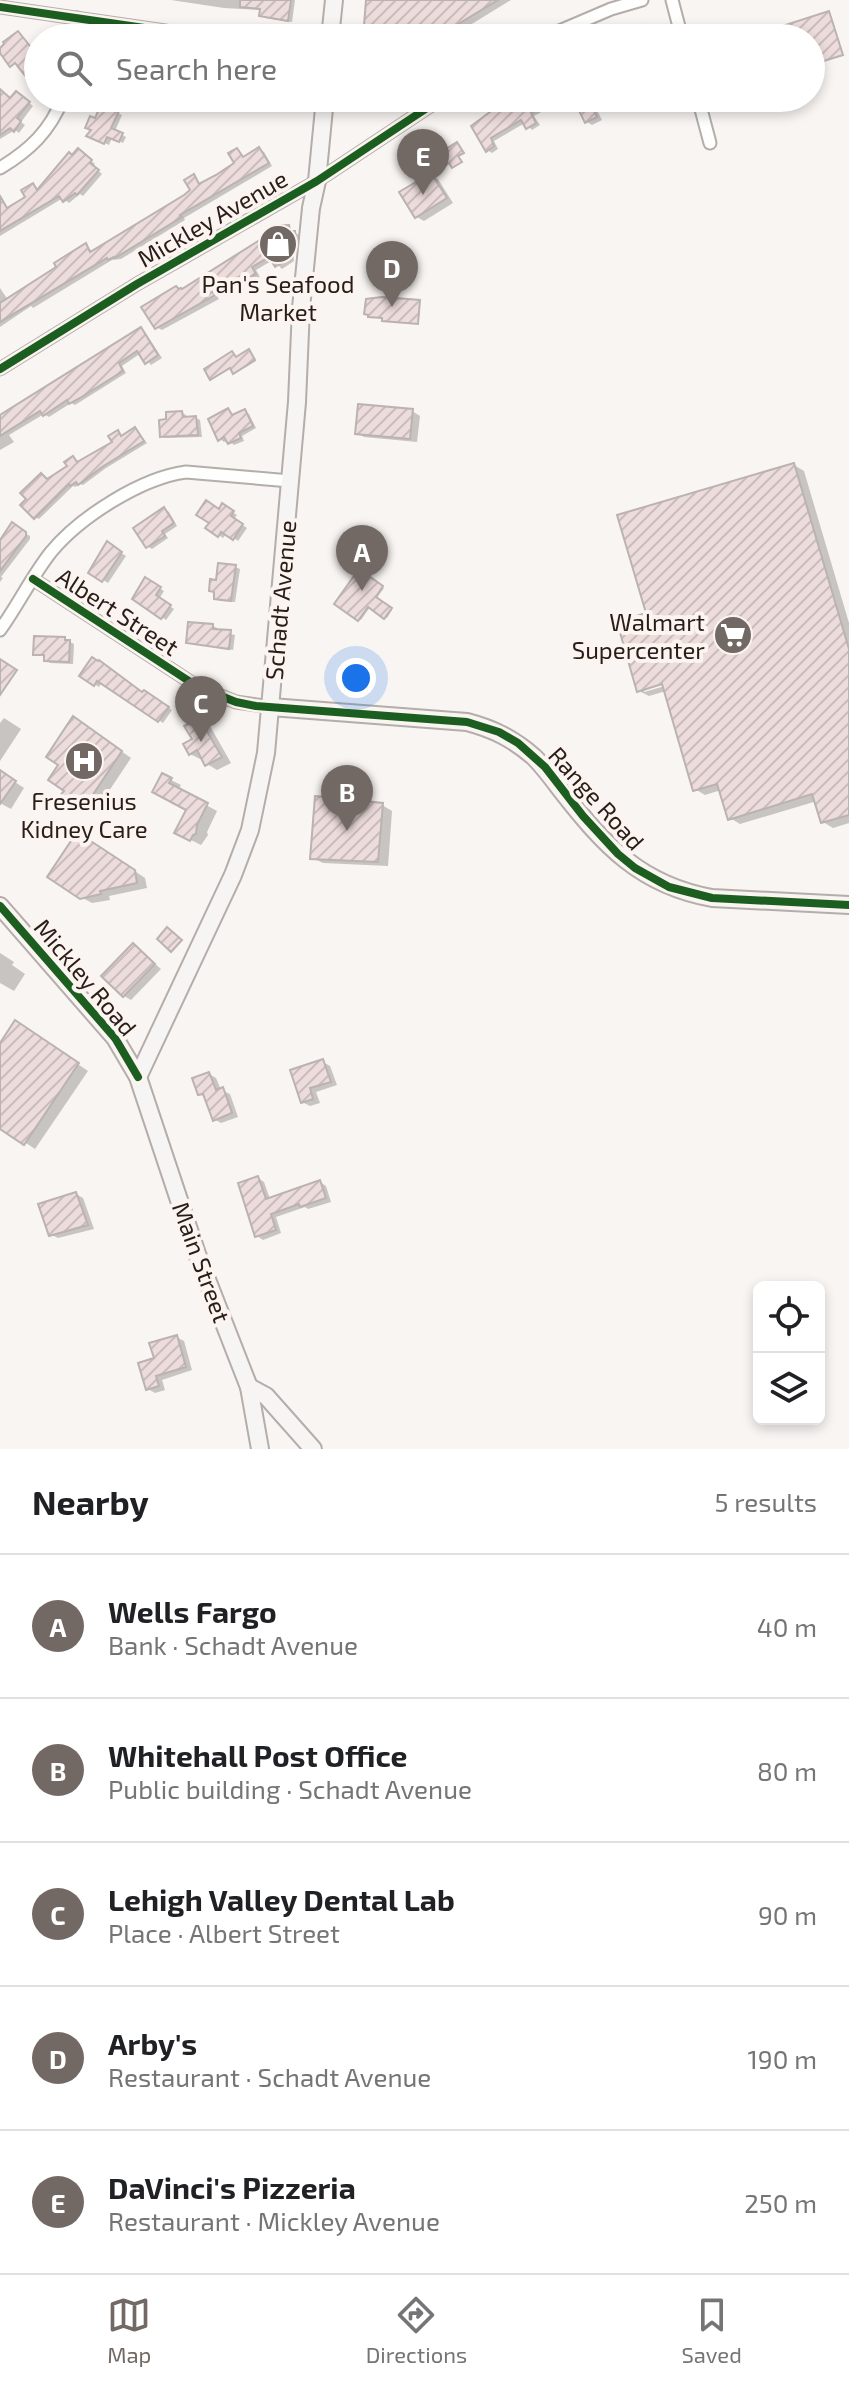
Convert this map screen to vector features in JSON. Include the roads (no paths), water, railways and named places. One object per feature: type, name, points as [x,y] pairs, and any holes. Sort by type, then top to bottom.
[{"type":"main road","points":[[331,24],[334,0]]},
{"type":"main road","name":"Schadt Avenue","points":[[138,1077],[233,875],[250,830],[266,753],[290,481],[301,308],[324,112]]},
{"type":"main road","name":"Range Road","points":[[271,707],[467,722],[484,726],[518,743],[534,757],[618,854],[654,880],[690,894],[712,898],[849,905]]},
{"type":"main road","name":"Mickley Road","points":[[0,906],[115,1038],[138,1077]]},
{"type":"main road","name":"Main Street","points":[[138,1077],[197,1254],[249,1387],[260,1449]]},
{"type":"main road","points":[[249,1387],[266,1396],[313,1449]]},
{"type":"street","points":[[575,24],[642,0]]},
{"type":"street","points":[[672,0],[678,24]]},
{"type":"street","points":[[0,7],[118,24]]},
{"type":"street","points":[[76,24],[77,18]]},
{"type":"street","points":[[0,168],[34,145],[47,130],[56,112]]},
{"type":"street","name":"Mickley Avenue","points":[[0,369],[137,284],[317,181],[421,112]]},
{"type":"street","points":[[702,112],[710,143]]},
{"type":"street","points":[[0,630],[58,544],[90,516],[144,483],[172,474],[201,472],[290,481]]},
{"type":"street","name":"Albert Street","points":[[33,579],[198,687],[236,702],[271,707]]},
{"type":"place","name":"DaVinci's Pizzeria","points":[[423,195]]},
{"type":"place","name":"Pan's Seafood Market","points":[[278,244]]},
{"type":"place","name":"Arby's","points":[[392,307]]},
{"type":"place","name":"Wells Fargo","points":[[362,591]]},
{"type":"place","name":"Walmart Supercenter","points":[[733,635]]},
{"type":"place","name":"Lehigh Valley Dental Lab","points":[[201,742]]},
{"type":"place","name":"Fresenius Kidney Care","points":[[84,761]]},
{"type":"place","name":"Whitehall Post Office","points":[[347,831]]}]
